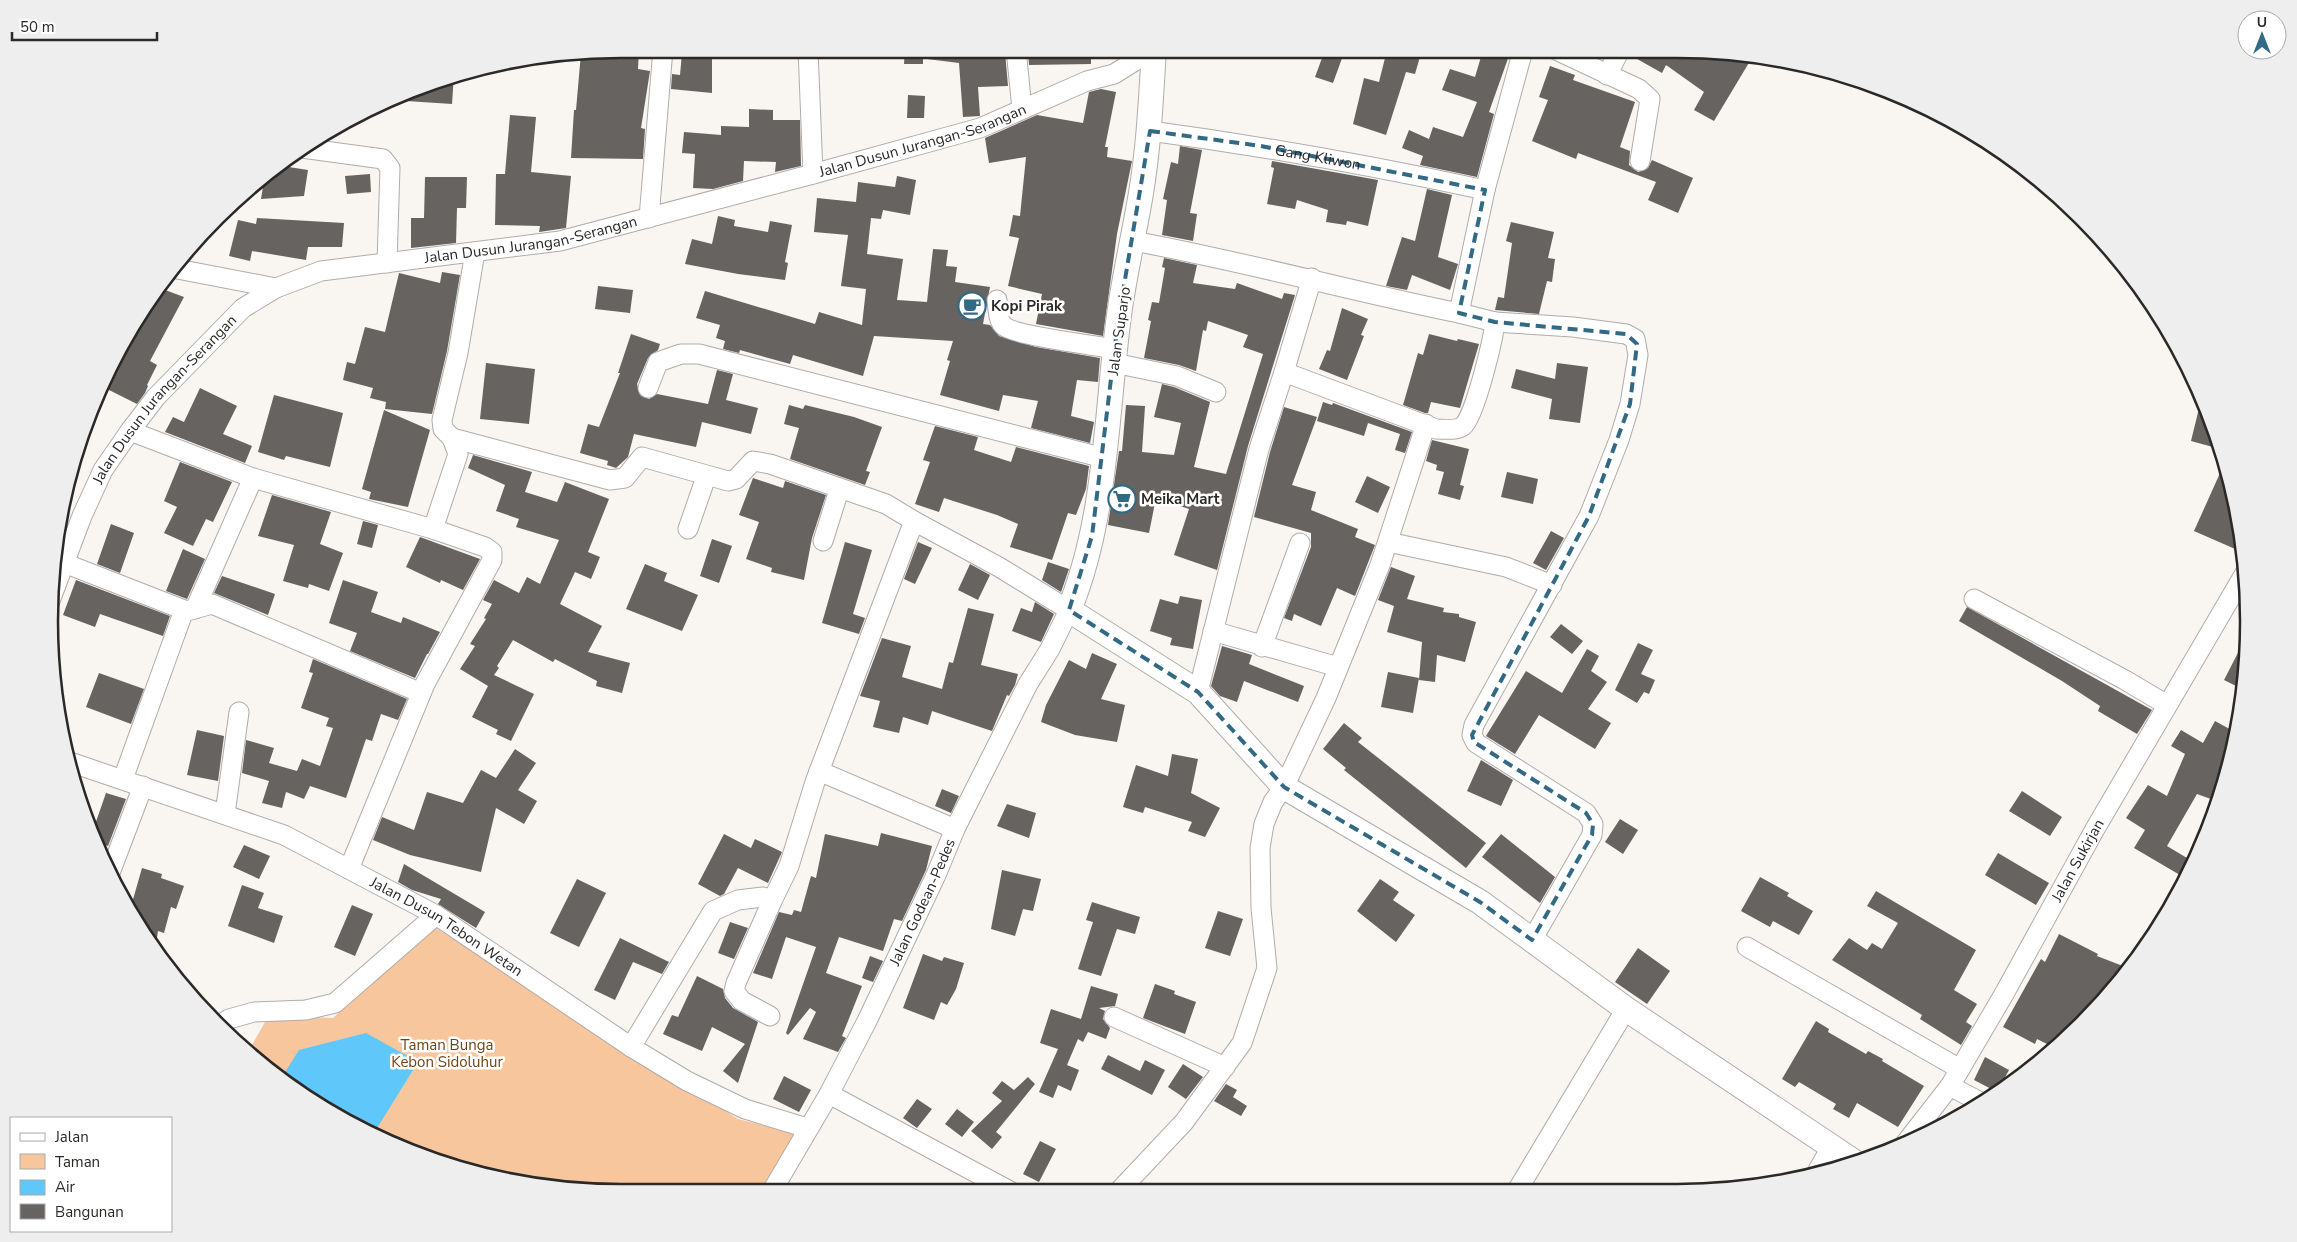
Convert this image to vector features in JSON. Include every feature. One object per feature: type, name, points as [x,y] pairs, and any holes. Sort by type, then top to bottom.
[{"type":"main road","name":"Jalan Suparjo","points":[[1069,610],[1082,577],[1092,536],[1104,458],[1115,356],[1150,130],[1154,58]]},
{"type":"main road","points":[[1069,610],[1198,692],[1284,787],[1480,902],[1626,1009],[1849,1157]]},
{"type":"street","points":[[649,218],[662,58]]},
{"type":"street","points":[[808,58],[813,174]]},
{"type":"street","points":[[1017,58],[1022,109]]},
{"type":"street","name":"Jalan Dusun Jurangan-Serangan","points":[[60,574],[82,516],[103,470],[156,397],[243,308],[276,288],[321,271],[560,242],[980,128],[1087,81],[1114,74],[1140,58]]},
{"type":"street","points":[[1459,313],[1485,190],[1521,58]]},
{"type":"street","points":[[1573,58],[1639,89],[1650,99],[1640,161]]},
{"type":"street","points":[[1608,75],[1616,58]]},
{"type":"street","name":"Gang Kliwon","points":[[1150,130],[1270,148],[1485,190]]},
{"type":"street","points":[[312,149],[383,160],[388,163],[390,168],[387,263]]},
{"type":"street","points":[[1132,241],[1213,255],[1391,299],[1495,322],[1574,327],[1626,334],[1633,337],[1636,342],[1636,371],[1630,404],[1619,440],[1589,516],[1474,725],[1472,735],[1476,743],[1586,813],[1593,824],[1592,835],[1532,940]]},
{"type":"street","points":[[475,252],[458,353],[442,420],[442,429],[452,438],[610,480],[625,478],[642,457],[706,477],[728,481],[736,479],[753,461],[770,464],[839,490],[886,504],[999,567],[1069,610]]},
{"type":"street","points":[[181,270],[276,288]]},
{"type":"street","points":[[1198,692],[1259,450],[1312,278]]},
{"type":"street","points":[[997,300],[1001,324],[1006,328],[1115,356],[1177,376],[1216,392]]},
{"type":"street","points":[[1284,372],[1436,429],[1459,428],[1464,425],[1475,402],[1495,322]]},
{"type":"street","points":[[648,388],[658,362],[681,354],[699,354],[1104,458]]},
{"type":"street","points":[[1126,1184],[1184,1122],[1242,1043],[1267,968],[1261,908],[1260,848],[1264,824],[1273,802],[1284,787],[1338,668],[1388,542],[1426,424]]},
{"type":"street","points":[[130,432],[253,478],[432,529],[486,547],[492,552],[492,560],[421,693],[349,869]]},
{"type":"street","points":[[432,529],[458,454],[452,438]]},
{"type":"street","points":[[688,529],[706,477]]},
{"type":"street","points":[[124,779],[190,609],[253,478]]},
{"type":"street","points":[[823,541],[839,490]]},
{"type":"street","points":[[770,1016],[742,1000],[734,991],[736,983],[789,866],[819,771],[914,520]]},
{"type":"street","points":[[1388,542],[1506,567],[1552,584]]},
{"type":"street","points":[[1262,646],[1300,543]]},
{"type":"street","points":[[64,563],[190,609],[212,604],[421,693]]},
{"type":"street","name":"Jalan Sukirjan","points":[[1915,1131],[1950,1086],[2004,994],[2094,829],[2238,586]]},
{"type":"street","points":[[1974,599],[2125,680],[2167,705]]},
{"type":"street","name":"Jalan Godean-Pedes","points":[[776,1184],[807,1128],[829,1094],[875,1004],[936,876],[955,828],[1028,684],[1050,649],[1069,610]]},
{"type":"street","points":[[1213,631],[1338,668]]},
{"type":"street","points":[[225,814],[239,712]]},
{"type":"street","name":"Jalan Dusun Tebon Wetan","points":[[76,764],[284,835],[436,915],[631,1048],[687,1081],[745,1109],[807,1128]]},
{"type":"street","points":[[819,771],[955,828]]},
{"type":"street","points":[[113,864],[143,786]]},
{"type":"street","points":[[631,1048],[714,912],[738,900],[762,897],[772,900]]},
{"type":"street","points":[[225,1021],[254,1012],[306,1010],[335,1003],[436,915]]},
{"type":"street","points":[[1747,948],[1960,1069]]},
{"type":"street","points":[[1521,1184],[1626,1009]]},
{"type":"street","points":[[1114,1017],[1225,1067]]},
{"type":"street","points":[[1950,1086],[1974,1099]]},
{"type":"street","points":[[829,1094],[997,1184]]},
{"type":"street","points":[[1821,1165],[1832,1146]]},
{"type":"highlighted area","points":[[1150,131],[1261,146],[1485,190],[1459,313],[1495,322],[1626,334],[1637,344],[1630,404],[1589,516],[1472,735],[1474,742],[1586,813],[1593,824],[1592,835],[1532,940],[1480,902],[1284,787],[1198,692],[1069,610],[1092,536],[1118,321]]},
{"type":"green space","name":"Taman Bunga Kebon Sidoluhur","points":[[434,927],[738,1119],[811,1137],[781,1184],[584,1183],[547,1180],[511,1174],[440,1155],[405,1142],[372,1126],[308,1090],[251,1047],[269,1015],[333,1018]]},
{"type":"water","points":[[366,1033],[418,1062],[377,1128],[339,1109],[285,1073],[299,1050]]},
{"type":"building","points":[[639,58],[638,69],[650,71],[641,128],[645,129],[643,159],[571,158],[574,110],[576,110],[580,59]]},
{"type":"building","points":[[682,58],[712,58],[712,93],[671,89],[672,74],[680,75]]},
{"type":"building","points":[[904,58],[923,58],[923,64],[904,64]]},
{"type":"building","points":[[1006,58],[1008,86],[978,87],[980,116],[963,117],[959,63],[927,59]]},
{"type":"building","points":[[1028,58],[1091,58],[1091,64],[1029,65]]},
{"type":"building","points":[[1322,58],[1342,58],[1333,83],[1315,77]]},
{"type":"building","points":[[1385,58],[1420,58],[1415,74],[1406,72],[1386,135],[1353,124],[1364,78],[1379,82]]},
{"type":"building","points":[[1481,58],[1508,58],[1489,112],[1494,114],[1477,177],[1420,165],[1423,156],[1402,148],[1409,130],[1429,139],[1433,127],[1463,137],[1477,102],[1442,90],[1450,69],[1475,77]]},
{"type":"building","points":[[1635,58],[1713,59],[1749,62],[1714,121],[1694,110],[1704,92],[1666,65],[1662,73]]},
{"type":"building","points":[[1550,66],[1575,75],[1573,80],[1635,102],[1620,147],[1630,151],[1629,165],[1638,172],[1648,168],[1652,160],[1693,178],[1678,213],[1648,200],[1656,182],[1578,153],[1576,159],[1532,141],[1548,100],[1539,97]]},
{"type":"building","points":[[453,83],[452,104],[403,101]]},
{"type":"building","points":[[1101,89],[1116,92],[1105,147],[1108,147],[1107,157],[1132,161],[1117,234],[1103,336],[1036,324],[1042,294],[1008,286],[1019,238],[1009,236],[1013,215],[1020,216],[1026,157],[989,163],[985,138],[1037,115],[1083,123],[1089,92]]},
{"type":"building","points":[[908,95],[925,96],[924,118],[907,118]]},
{"type":"building","points":[[749,109],[773,110],[773,120],[800,120],[801,166],[775,172],[776,162],[744,161],[743,181],[713,189],[693,188],[695,154],[682,153],[684,132],[721,135],[721,126],[749,127]]},
{"type":"building","points":[[510,115],[536,117],[531,172],[571,176],[566,228],[539,232],[540,226],[495,225],[496,174],[505,174]]},
{"type":"building","points":[[1180,146],[1202,150],[1190,213],[1197,214],[1193,241],[1162,235],[1167,200],[1163,199],[1171,162],[1178,164]]},
{"type":"building","points":[[1272,161],[1378,180],[1368,226],[1347,221],[1346,225],[1326,222],[1328,210],[1297,200],[1295,209],[1267,204],[1274,168],[1271,167]]},
{"type":"building","points":[[288,167],[308,170],[304,196],[261,199],[263,186]]},
{"type":"building","points":[[370,174],[371,192],[347,194],[345,176]]},
{"type":"building","points":[[897,176],[916,180],[910,215],[883,210],[881,219],[871,218],[867,254],[903,259],[897,300],[927,302],[933,249],[948,250],[946,266],[957,267],[955,282],[990,287],[983,324],[990,325],[999,336],[1036,347],[1100,358],[1098,382],[1077,380],[1071,416],[1094,422],[1090,443],[1031,428],[1038,401],[1003,395],[999,411],[940,395],[950,361],[947,360],[953,341],[874,336],[863,376],[793,355],[790,364],[740,350],[739,353],[723,349],[725,341],[716,338],[720,325],[696,318],[705,291],[815,324],[819,312],[862,325],[866,289],[841,286],[848,235],[814,232],[817,198],[856,202],[858,182],[895,187]]},
{"type":"building","points":[[425,177],[467,177],[466,208],[457,208],[456,243],[411,248],[411,218],[424,218]]},
{"type":"building","points":[[1427,189],[1452,195],[1438,257],[1458,264],[1450,290],[1412,275],[1407,290],[1386,286],[1402,237],[1415,241]]},
{"type":"building","points":[[718,216],[735,220],[734,226],[768,232],[770,221],[792,225],[785,262],[788,263],[785,280],[738,274],[685,264],[692,239],[712,244]]},
{"type":"building","points":[[257,218],[344,223],[342,247],[308,247],[306,260],[252,251],[250,261],[229,256],[238,220],[256,224]]},
{"type":"building","points":[[1511,222],[1554,232],[1548,258],[1555,259],[1552,282],[1547,281],[1539,314],[1495,310],[1498,297],[1504,298],[1512,243],[1506,241]]},
{"type":"building","points":[[1164,258],[1197,265],[1193,283],[1235,289],[1237,283],[1282,299],[1284,293],[1295,295],[1248,446],[1217,570],[1174,555],[1189,509],[1156,498],[1149,533],[1108,525],[1119,451],[1122,451],[1126,405],[1145,406],[1142,452],[1174,455],[1181,423],[1154,417],[1162,384],[1210,402],[1194,467],[1226,474],[1263,354],[1243,347],[1248,335],[1208,321],[1206,331],[1203,330],[1196,371],[1179,365],[1144,358],[1151,321],[1148,320],[1152,302],[1159,303],[1165,268],[1162,267]]},
{"type":"building","points":[[442,272],[460,275],[447,351],[432,414],[385,409],[386,402],[370,398],[373,388],[343,380],[347,362],[355,364],[365,327],[385,332],[399,273],[440,283]]},
{"type":"building","points":[[598,286],[633,290],[630,313],[595,309]]},
{"type":"building","points":[[165,290],[184,297],[150,361],[157,365],[145,393],[137,404],[108,389],[133,339]]},
{"type":"building","points":[[1342,308],[1368,319],[1361,335],[1364,336],[1347,380],[1319,369],[1327,350],[1330,351]]},
{"type":"building","points":[[631,334],[660,344],[658,350],[648,358],[637,384],[640,395],[649,399],[657,394],[708,404],[717,370],[733,374],[726,400],[758,408],[751,434],[702,422],[696,447],[634,434],[628,457],[616,468],[607,465],[608,461],[580,453],[588,424],[599,427],[620,373],[618,373]]},
{"type":"building","points":[[1429,334],[1479,344],[1460,408],[1431,402],[1428,413],[1425,413],[1403,405],[1418,353],[1423,355]]},
{"type":"building","points":[[486,363],[535,369],[529,424],[480,419]]},
{"type":"building","points":[[1557,363],[1588,367],[1580,423],[1549,419],[1552,399],[1511,388],[1516,369],[1555,379]]},
{"type":"building","points":[[200,388],[237,406],[223,434],[252,446],[245,463],[165,432],[173,417],[184,422]]},
{"type":"building","points":[[274,395],[343,413],[330,467],[286,456],[284,460],[258,452]]},
{"type":"building","points":[[1323,402],[1332,405],[1333,403],[1412,432],[1405,453],[1395,450],[1400,434],[1368,423],[1364,436],[1317,421]]},
{"type":"building","points":[[789,405],[803,409],[805,405],[854,417],[882,427],[866,471],[870,472],[865,485],[790,459],[799,428],[784,424]]},
{"type":"building","points":[[1284,407],[1317,417],[1292,485],[1316,492],[1311,510],[1358,529],[1355,537],[1375,545],[1355,596],[1337,588],[1321,626],[1294,614],[1292,621],[1284,618],[1311,547],[1311,533],[1254,517],[1270,452]]},
{"type":"building","points":[[384,410],[430,430],[408,507],[369,499],[371,492],[362,489]]},
{"type":"building","points":[[2199,410],[2212,447],[2191,441]]},
{"type":"building","points":[[935,426],[978,437],[974,450],[1011,462],[1016,447],[1089,466],[1086,489],[1076,515],[1068,513],[1052,560],[1010,547],[1018,524],[997,515],[944,498],[939,512],[915,504],[930,462],[923,460]]},
{"type":"building","points":[[1432,440],[1469,449],[1460,485],[1464,486],[1460,500],[1438,494],[1444,472],[1436,470],[1437,465],[1426,461]]},
{"type":"building","points":[[473,455],[532,472],[525,492],[557,502],[565,482],[609,499],[588,552],[600,557],[591,579],[575,572],[560,604],[602,626],[588,652],[630,663],[622,693],[596,686],[597,681],[555,659],[553,662],[513,640],[497,666],[499,668],[494,675],[534,694],[511,741],[496,734],[498,730],[472,717],[488,686],[460,669],[475,646],[470,644],[486,619],[484,618],[492,604],[483,600],[494,580],[519,593],[527,577],[540,584],[559,540],[516,527],[519,519],[496,511],[505,485],[468,468]]},
{"type":"building","points":[[180,462],[232,482],[213,522],[206,519],[193,546],[164,533],[177,507],[164,501]]},
{"type":"building","points":[[1507,472],[1538,479],[1533,504],[1501,497]]},
{"type":"building","points":[[2220,474],[2229,511],[2235,549],[2194,531]]},
{"type":"building","points":[[1367,476],[1390,487],[1378,513],[1355,502]]},
{"type":"building","points":[[753,478],[783,488],[785,481],[826,495],[812,538],[804,580],[771,572],[772,568],[746,559],[759,522],[739,515]]},
{"type":"building","points":[[272,495],[331,512],[320,544],[343,553],[329,591],[309,584],[308,588],[283,581],[294,545],[258,536]]},
{"type":"building","points":[[363,521],[378,525],[372,548],[357,544]]},
{"type":"building","points":[[111,524],[134,533],[120,573],[97,564]]},
{"type":"building","points":[[1551,531],[1564,538],[1546,570],[1533,563]]},
{"type":"building","points":[[420,537],[480,559],[463,590],[441,580],[440,583],[406,567]]},
{"type":"building","points":[[712,539],[732,546],[719,583],[700,576]]},
{"type":"building","points":[[845,542],[872,550],[853,614],[865,618],[859,634],[822,623]]},
{"type":"building","points":[[918,542],[932,548],[915,584],[904,579]]},
{"type":"building","points":[[183,549],[205,559],[187,599],[166,591]]},
{"type":"building","points":[[1048,562],[1069,569],[1061,592],[1042,580]]},
{"type":"building","points":[[645,564],[667,573],[664,581],[698,595],[682,631],[626,609]]},
{"type":"building","points":[[970,564],[990,575],[978,600],[958,590]]},
{"type":"building","points":[[1391,567],[1415,576],[1407,599],[1444,608],[1443,612],[1459,614],[1459,617],[1476,622],[1465,662],[1437,655],[1435,682],[1419,680],[1422,642],[1387,632],[1394,606],[1378,600]]},
{"type":"building","points":[[222,576],[275,594],[268,615],[214,593]]},
{"type":"building","points":[[76,580],[170,616],[163,636],[100,614],[95,627],[63,615]]},
{"type":"building","points":[[343,580],[378,592],[371,612],[401,623],[403,617],[440,632],[415,678],[350,651],[357,633],[329,623]]},
{"type":"building","points":[[1180,596],[1202,600],[1193,649],[1170,645],[1172,638],[1150,631],[1160,599],[1178,604]]},
{"type":"building","points":[[1035,602],[1054,614],[1041,642],[1012,631],[1021,608],[1032,612]]},
{"type":"building","points":[[1967,607],[2152,710],[2137,734],[2098,711],[2100,706],[2062,681],[1959,621]]},
{"type":"building","points":[[968,608],[994,614],[981,665],[1018,674],[1015,685],[1009,696],[1007,695],[992,731],[932,711],[928,725],[903,717],[899,733],[873,727],[880,701],[860,696],[882,638],[911,646],[902,677],[942,689],[949,662],[953,663]]},
{"type":"building","points":[[1561,624],[1583,641],[1572,654],[1550,637]]},
{"type":"building","points":[[1638,643],[1653,650],[1641,674],[1655,680],[1649,694],[1644,692],[1637,703],[1615,690]]},
{"type":"building","points":[[1222,646],[1252,655],[1249,664],[1304,686],[1298,702],[1244,681],[1237,702],[1220,696],[1211,686]]},
{"type":"building","points":[[1587,649],[1599,656],[1591,671],[1607,682],[1588,709],[1611,723],[1595,749],[1539,715],[1515,754],[1486,736],[1526,671],[1562,693]]},
{"type":"building","points":[[2238,652],[2236,686],[2224,680]]},
{"type":"building","points":[[1092,653],[1117,664],[1101,699],[1125,705],[1117,742],[1075,735],[1041,722],[1046,705],[1069,660],[1086,669]]},
{"type":"building","points":[[313,659],[407,699],[398,720],[381,714],[372,741],[366,739],[346,798],[310,786],[304,799],[286,792],[282,808],[262,803],[269,781],[242,773],[246,740],[274,748],[269,763],[297,771],[302,759],[320,766],[333,728],[326,726],[329,718],[301,708],[313,673],[309,672]]},
{"type":"building","points":[[1388,672],[1419,678],[1413,713],[1381,707]]},
{"type":"building","points":[[99,673],[144,689],[131,724],[86,707]]},
{"type":"building","points":[[2215,721],[2229,729],[2211,799],[2197,794],[2167,846],[2187,858],[2179,874],[2134,848],[2145,830],[2126,818],[2148,785],[2167,796],[2185,754],[2171,746],[2181,730],[2203,743]]},
{"type":"building","points":[[1344,723],[1362,738],[1358,742],[1486,843],[1466,868],[1344,770],[1346,768],[1323,749]]},
{"type":"building","points":[[197,730],[224,736],[218,781],[187,775]]},
{"type":"building","points":[[515,749],[536,763],[518,790],[537,801],[524,824],[496,808],[481,872],[410,855],[373,840],[382,817],[414,830],[427,792],[463,803],[481,770],[496,778]]},
{"type":"building","points":[[1172,754],[1198,759],[1191,793],[1220,808],[1205,837],[1188,831],[1192,822],[1145,807],[1143,813],[1123,807],[1136,765],[1168,776]]},
{"type":"building","points":[[1481,760],[1513,780],[1501,806],[1467,791]]},
{"type":"building","points":[[942,789],[959,796],[951,813],[935,806]]},
{"type":"building","points":[[2022,791],[2062,817],[2050,836],[2009,811]]},
{"type":"building","points":[[106,793],[126,799],[108,846],[104,845],[95,824]]},
{"type":"building","points":[[1007,804],[1036,813],[1029,838],[997,826]]},
{"type":"building","points":[[1620,819],[1638,830],[1623,854],[1605,842]]},
{"type":"building","points":[[881,833],[932,846],[926,870],[902,921],[894,919],[883,951],[839,937],[826,973],[862,986],[842,1036],[846,1038],[838,1052],[803,1039],[816,1012],[810,1008],[788,1035],[786,1033],[816,947],[786,937],[772,979],[753,973],[779,912],[792,915],[794,910],[801,912],[811,876],[816,878],[825,834],[878,846]]},
{"type":"building","points":[[724,834],[751,848],[755,839],[782,852],[768,883],[738,868],[724,894],[720,896],[698,884]]},
{"type":"building","points":[[1501,834],[1555,877],[1540,903],[1482,857]]},
{"type":"building","points":[[244,845],[270,856],[259,879],[233,867]]},
{"type":"building","points":[[1998,853],[2049,883],[2036,905],[1985,875]]},
{"type":"building","points":[[404,864],[485,912],[476,928],[438,904],[441,899],[412,890],[398,882]]},
{"type":"building","points":[[142,868],[162,874],[161,878],[184,886],[176,909],[171,907],[164,933],[158,931],[157,940],[132,902]]},
{"type":"building","points":[[1002,870],[1041,879],[1033,911],[1023,909],[1015,936],[991,929]]},
{"type":"building","points":[[1760,877],[1789,893],[1787,896],[1813,911],[1799,935],[1773,921],[1770,927],[1741,911]]},
{"type":"building","points":[[577,879],[606,893],[579,947],[550,933]]},
{"type":"building","points":[[1380,879],[1399,892],[1393,900],[1415,915],[1396,942],[1357,911]]},
{"type":"building","points":[[242,885],[264,893],[258,908],[283,916],[274,943],[228,926]]},
{"type":"building","points":[[1876,891],[1976,950],[1954,990],[1977,1004],[1966,1022],[1972,1026],[1961,1045],[1920,1019],[1922,1015],[1832,960],[1849,938],[1867,950],[1872,943],[1882,949],[1898,923],[1867,906]]},
{"type":"building","points":[[1092,902],[1140,917],[1135,934],[1117,929],[1101,976],[1078,969],[1093,922],[1086,920]]},
{"type":"building","points":[[352,905],[373,914],[355,956],[334,947]]},
{"type":"building","points":[[1218,911],[1243,919],[1230,956],[1205,948]]},
{"type":"building","points":[[730,922],[748,928],[734,959],[718,953]]},
{"type":"building","points":[[2059,934],[2098,954],[2097,956],[2122,966],[2100,993],[2048,1045],[2037,1039],[2035,1044],[2003,1027],[2041,959],[2045,962]]},
{"type":"building","points":[[620,938],[669,962],[662,974],[633,962],[615,1000],[594,990]]},
{"type":"building","points":[[1638,948],[1670,971],[1647,1004],[1615,982]]},
{"type":"building","points":[[923,954],[942,961],[944,957],[964,963],[956,989],[947,1005],[941,1002],[934,1020],[903,1008]]},
{"type":"building","points":[[870,956],[883,961],[873,982],[862,978]]},
{"type":"building","points":[[697,976],[723,989],[725,998],[733,1008],[758,1022],[738,1083],[723,1071],[745,1044],[712,1027],[702,1051],[663,1034],[672,1015],[678,1017]]},
{"type":"building","points":[[1155,984],[1175,991],[1174,994],[1196,1002],[1185,1034],[1143,1018]]},
{"type":"building","points":[[1091,986],[1118,994],[1115,1006],[1099,1008],[1105,1011],[1103,1019],[1110,1028],[1106,1039],[1088,1032],[1083,1042],[1078,1039],[1067,1065],[1079,1070],[1071,1091],[1058,1085],[1053,1098],[1039,1092],[1058,1049],[1040,1043],[1051,1009],[1081,1019]]},
{"type":"building","points":[[1816,1021],[1829,1029],[1828,1032],[1866,1054],[1868,1051],[1883,1059],[1882,1061],[1924,1086],[1898,1127],[1857,1103],[1849,1118],[1833,1109],[1836,1104],[1799,1082],[1795,1087],[1782,1079]]},
{"type":"building","points":[[1108,1055],[1140,1071],[1145,1060],[1165,1070],[1152,1095],[1101,1069]]},
{"type":"building","points":[[1985,1057],[2009,1070],[2004,1079],[1991,1089],[1974,1080]]},
{"type":"building","points":[[1183,1064],[1203,1077],[1186,1099],[1168,1087]]},
{"type":"building","points":[[784,1076],[811,1090],[799,1112],[773,1099]]},
{"type":"building","points":[[1028,1077],[1035,1084],[996,1132],[1002,1137],[992,1149],[971,1131],[1002,1101],[992,1093],[1002,1081],[1014,1090]]},
{"type":"building","points":[[1226,1084],[1237,1090],[1233,1097],[1247,1106],[1241,1116],[1214,1101]]},
{"type":"building","points":[[917,1099],[932,1109],[917,1128],[903,1118]]},
{"type":"building","points":[[957,1109],[974,1122],[962,1137],[945,1124]]},
{"type":"building","points":[[1040,1141],[1056,1149],[1039,1182],[1023,1174]]},
{"type":"place","name":"Kopi Pirak","points":[[972,306]]},
{"type":"place","name":"Meika Mart","points":[[1122,499]]}]
